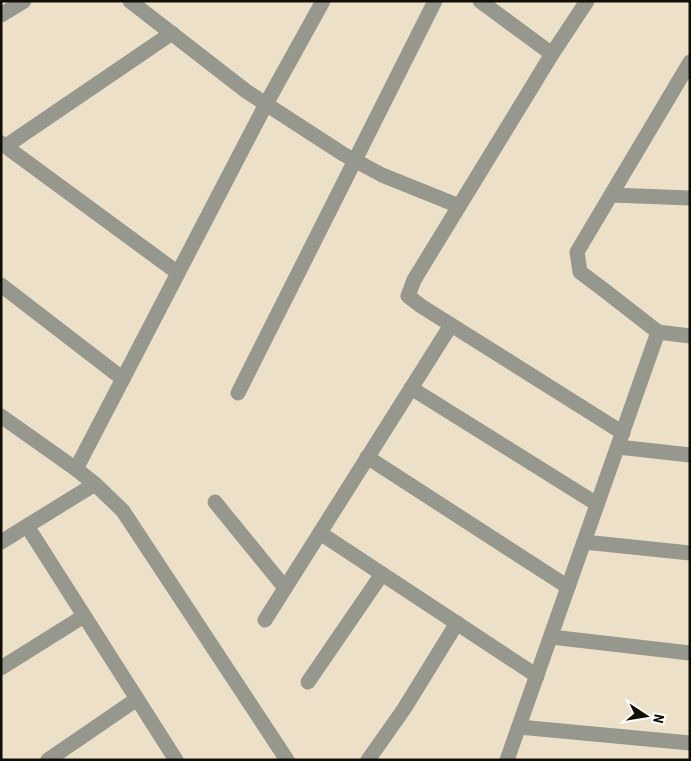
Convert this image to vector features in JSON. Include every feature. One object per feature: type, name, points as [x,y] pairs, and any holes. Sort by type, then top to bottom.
[{"type":"street","points":[[1,15],[24,1]]},
{"type":"street","points":[[130,1],[246,91],[355,161],[382,176],[459,206]]},
{"type":"street","points":[[76,469],[266,104],[323,1]]},
{"type":"street","points":[[238,393],[435,1]]},
{"type":"street","points":[[480,1],[552,54]]},
{"type":"street","points":[[587,1],[552,54],[414,280],[408,296],[620,440],[690,455]]},
{"type":"street","points":[[172,33],[3,144],[178,273]]},
{"type":"street","points":[[690,62],[577,252],[580,272],[658,332],[690,336]]},
{"type":"street","points":[[611,195],[690,198]]},
{"type":"street","points":[[1,285],[123,379]]},
{"type":"street","points":[[265,620],[451,325]]},
{"type":"street","points":[[507,760],[658,332]]},
{"type":"street","points":[[411,388],[598,504]]},
{"type":"street","points":[[3,419],[76,469],[123,511],[287,760]]},
{"type":"street","points":[[367,457],[568,587]]},
{"type":"street","points":[[1,542],[95,484]]},
{"type":"street","points":[[215,502],[285,588]]},
{"type":"street","points":[[27,526],[176,760]]},
{"type":"street","points":[[320,533],[537,676]]},
{"type":"street","points":[[584,542],[690,553]]},
{"type":"street","points":[[308,682],[382,574]]},
{"type":"street","points":[[1,668],[84,616]]},
{"type":"street","points":[[368,760],[404,709],[457,623]]},
{"type":"street","points":[[551,637],[690,653]]},
{"type":"street","points":[[48,760],[137,699]]},
{"type":"street","points":[[519,727],[690,743]]}]
